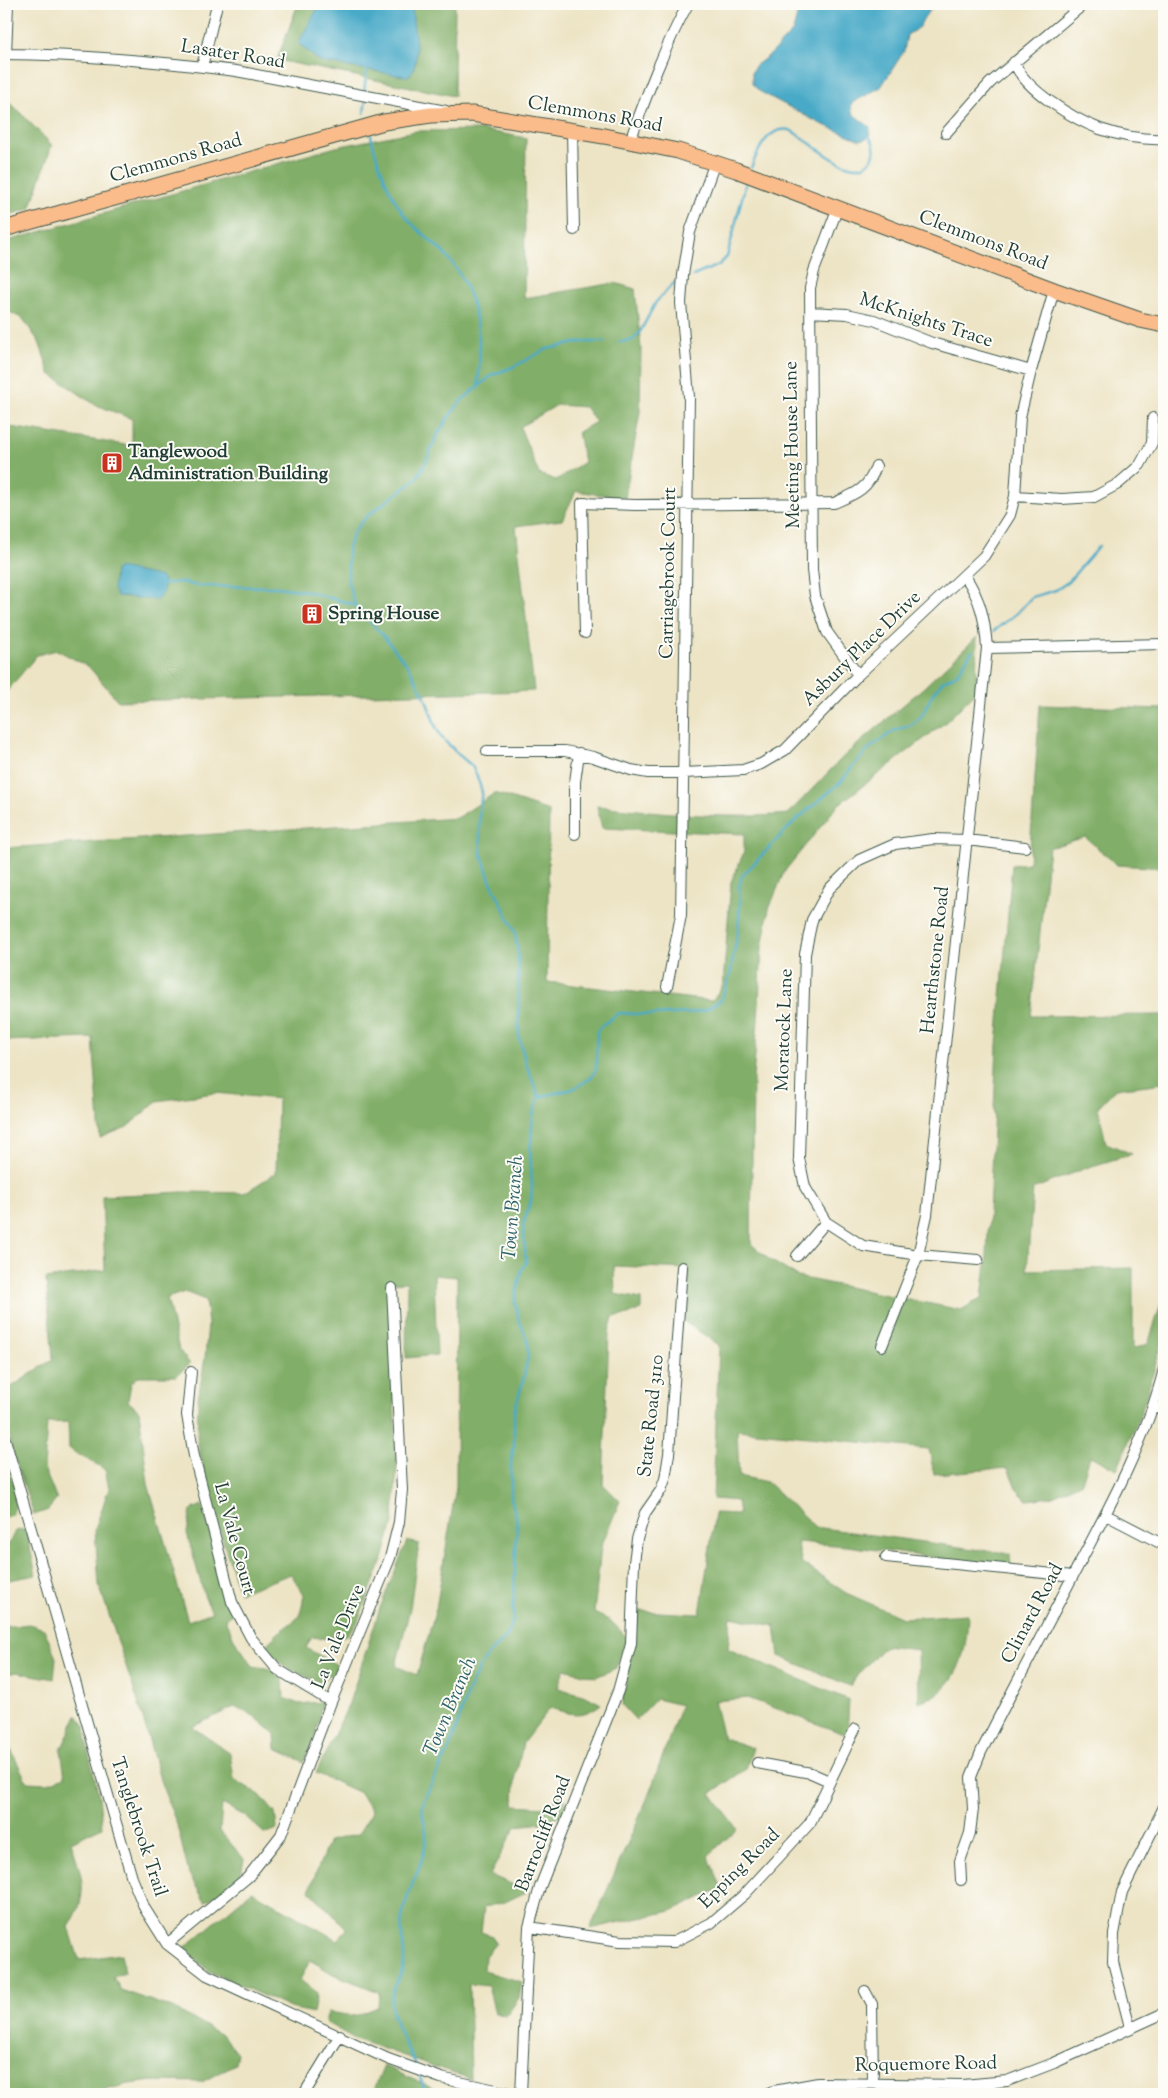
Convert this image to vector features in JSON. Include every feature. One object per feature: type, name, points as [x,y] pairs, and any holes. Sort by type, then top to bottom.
[{"type":"main road","name":"Clemmons Road","points":[[4,229],[362,128],[411,117],[455,114],[488,116],[630,140],[715,162],[1054,290],[1140,320],[1164,325]]},
{"type":"street","points":[[5,54],[8,4]]},
{"type":"street","points":[[202,67],[217,4]]},
{"type":"street","points":[[630,140],[659,62],[671,34],[688,4]]},
{"type":"street","points":[[946,133],[990,83],[1084,4]]},
{"type":"street","name":"Lasater Road","points":[[5,54],[115,58],[202,67],[402,102],[455,114]]},
{"type":"street","points":[[1014,62],[1017,70],[1034,88],[1064,110],[1099,128],[1142,140],[1164,140]]},
{"type":"street","points":[[572,130],[574,230]]},
{"type":"street","name":"Carriagebrook Court","points":[[667,987],[681,915],[689,397],[682,303],[683,275],[690,232],[715,162]]},
{"type":"street","name":"Meeting House Lane","points":[[838,207],[814,271],[810,288],[812,570],[815,596],[827,632],[858,675]]},
{"type":"street","name":"Asbury Place Drive","points":[[487,751],[550,750],[579,753],[631,770],[648,773],[684,773],[743,770],[761,764],[785,750],[858,675],[965,576],[984,556],[1010,515],[1015,496],[1020,417],[1054,290]]},
{"type":"street","name":"McKnights Trace","points":[[810,312],[847,314],[874,320],[932,343],[1031,371]]},
{"type":"street","points":[[1015,496],[1062,499],[1094,498],[1140,465],[1152,443],[1152,418]]},
{"type":"street","points":[[585,632],[582,503],[636,505],[834,503],[856,493],[866,485],[872,478],[876,466]]},
{"type":"street","name":"Hearthstone Road","points":[[882,1346],[918,1254],[927,1215],[987,648],[986,624],[976,594],[965,576]]},
{"type":"street","points":[[987,648],[1164,644]]},
{"type":"street","points":[[575,834],[575,782],[579,753]]},
{"type":"street","name":"Moratock Lane","points":[[978,1260],[863,1246],[826,1222],[805,1187],[799,1158],[805,954],[812,920],[829,889],[859,860],[895,844],[933,838],[1025,847]]},
{"type":"street","points":[[797,1256],[826,1222]]},
{"type":"street","name":"State Road 3110","points":[[634,1593],[637,1539],[645,1513],[661,1490],[665,1479],[669,1454],[682,1267]]},
{"type":"street","name":"La Vale Drive","points":[[167,1944],[248,1877],[281,1835],[331,1702],[390,1558],[399,1522],[402,1490],[392,1288]]},
{"type":"street","name":"Clinard Road","points":[[961,1880],[960,1861],[970,1833],[973,1809],[971,1778],[980,1752],[1106,1515],[1139,1444],[1153,1407],[1164,1369]]},
{"type":"street","name":"La Vale Court","points":[[191,1372],[187,1415],[194,1456],[232,1602],[251,1638],[277,1669],[331,1702]]},
{"type":"street","points":[[1153,1407],[1164,1410]]},
{"type":"street","name":"Tanglebrook Trail","points":[[4,1436],[132,1878],[145,1909],[167,1944],[207,1975],[340,2035],[388,2059],[441,2078],[514,2094]]},
{"type":"street","points":[[1106,1515],[1164,1545]]},
{"type":"street","points":[[886,1557],[1073,1576]]},
{"type":"street","name":"Barrocliff Road","points":[[520,2094],[529,1927],[540,1887],[618,1692],[631,1644],[634,1593]]},
{"type":"street","name":"Epping Road","points":[[529,1927],[620,1941],[674,1942],[711,1923],[746,1894],[810,1823],[855,1729]]},
{"type":"street","points":[[757,1763],[812,1773],[830,1781]]},
{"type":"street","points":[[1130,2027],[1113,1962],[1114,1934],[1122,1892],[1164,1807]]},
{"type":"street","points":[[865,1991],[872,2004],[873,2084]]},
{"type":"street","name":"Roquemore Road","points":[[766,2094],[818,2083],[873,2084],[963,2090],[1007,2081],[1054,2063],[1164,2012]]},
{"type":"street","points":[[304,2094],[340,2035]]},
{"type":"green space","points":[[298,4],[455,4],[454,96],[277,60]]},
{"type":"green space","points":[[4,96],[52,145],[30,209],[4,216]]},
{"type":"green space","points":[[482,130],[526,138],[524,298],[615,283],[635,289],[641,348],[640,412],[625,498],[576,491],[562,520],[516,526],[534,691],[118,701],[89,667],[57,650],[37,655],[4,695],[4,426],[132,446],[132,419],[94,404],[50,374],[39,342],[23,319],[4,309],[4,242],[336,147],[416,131]],"holes":[[[557,405],[585,407],[596,422],[578,432],[584,462],[556,480],[539,474],[520,427]]]},
{"type":"green space","points":[[977,637],[976,692],[947,721],[838,805],[784,872],[769,909],[762,947],[753,1078],[751,1244],[770,1260],[798,1277],[961,1310],[982,1298],[987,1255],[997,1045],[1012,865],[1029,863],[1040,705],[1164,709],[1164,868],[1117,865],[1085,837],[1049,848],[1031,1016],[1164,1015],[1164,1083],[1115,1089],[1098,1107],[1106,1143],[1132,1154],[1089,1167],[1033,1189],[1027,1270],[1133,1268],[1133,1349],[1148,1344],[1164,1295],[1164,1337],[1141,1413],[1117,1469],[1090,1456],[1082,1482],[1051,1497],[1027,1500],[1017,1490],[1008,1468],[934,1474],[929,1449],[737,1430],[739,1476],[767,1482],[815,1527],[1010,1554],[1011,1568],[847,1546],[797,1542],[802,1563],[846,1593],[903,1618],[968,1614],[965,1646],[959,1667],[948,1684],[938,1694],[919,1702],[918,1650],[885,1646],[859,1673],[850,1686],[779,1656],[775,1626],[731,1617],[728,1649],[849,1700],[847,1735],[748,1698],[714,1701],[723,1738],[753,1748],[746,1769],[711,1793],[737,1829],[708,1856],[722,1888],[671,1911],[590,1929],[648,1797],[681,1705],[656,1699],[636,1720],[622,1705],[638,1611],[700,1614],[715,1513],[739,1514],[737,1501],[713,1499],[719,1345],[685,1322],[689,1269],[614,1266],[615,1294],[641,1299],[641,1309],[628,1315],[613,1317],[609,1332],[603,1484],[620,1501],[601,1547],[594,1613],[611,1621],[627,1637],[616,1668],[596,1677],[564,1669],[558,1688],[586,1696],[601,1704],[588,1712],[576,1714],[550,1708],[523,1743],[515,1781],[514,1805],[547,1807],[559,1795],[565,1797],[565,1812],[551,1822],[516,1826],[490,1875],[528,1891],[505,1902],[484,1907],[481,1932],[492,1936],[496,1943],[485,1956],[484,1971],[522,1982],[519,1998],[506,2016],[495,2013],[488,1986],[469,1984],[471,2079],[355,2039],[325,2022],[328,2012],[355,2016],[378,2007],[379,1992],[333,1974],[310,1960],[300,1980],[317,1993],[313,2013],[290,2008],[209,1971],[183,1949],[252,1891],[337,1940],[347,1929],[309,1890],[329,1841],[358,1834],[372,1812],[360,1793],[316,1773],[348,1706],[380,1608],[407,1541],[419,1544],[410,1608],[396,1666],[417,1675],[436,1609],[456,1487],[457,1277],[434,1275],[437,1355],[406,1358],[407,1282],[389,1283],[397,1467],[393,1522],[384,1556],[357,1623],[347,1635],[328,1639],[312,1637],[306,1648],[337,1665],[334,1674],[318,1682],[284,1666],[264,1647],[300,1616],[304,1595],[291,1574],[239,1593],[207,1488],[197,1438],[198,1399],[205,1358],[208,1324],[205,1300],[185,1292],[167,1298],[179,1350],[190,1364],[176,1376],[139,1376],[131,1383],[128,1401],[139,1411],[148,1484],[188,1621],[212,1612],[205,1598],[187,1533],[191,1510],[202,1505],[235,1613],[225,1619],[234,1639],[253,1666],[271,1669],[283,1680],[284,1698],[299,1704],[322,1702],[316,1732],[304,1762],[276,1749],[275,1734],[254,1716],[234,1707],[192,1727],[230,1753],[234,1779],[260,1795],[275,1813],[277,1829],[265,1834],[245,1816],[222,1804],[220,1831],[244,1859],[240,1880],[205,1902],[189,1874],[177,1825],[161,1783],[140,1708],[99,1585],[95,1529],[109,1488],[105,1470],[69,1448],[68,1422],[47,1423],[44,1469],[57,1499],[48,1510],[34,1515],[11,1447],[7,1413],[4,1408],[4,1392],[53,1359],[46,1279],[105,1270],[102,1196],[183,1192],[244,1193],[276,1173],[278,1099],[215,1093],[157,1101],[127,1127],[100,1138],[93,1038],[4,1041],[4,848],[457,818],[495,793],[549,811],[547,982],[712,1001],[723,985],[731,882],[744,852],[744,834],[602,828],[597,806],[716,816],[788,814],[844,756],[922,689]]},
{"type":"green space","points":[[7,1467],[14,1485],[16,1502],[12,1515],[4,1517],[4,1473]]},
{"type":"green space","points":[[26,1529],[36,1575],[4,1581],[4,1554],[15,1531]]},
{"type":"green space","points":[[29,1624],[44,1629],[56,1658],[54,1679],[16,1672],[4,1675],[4,1627]]},
{"type":"green space","points":[[77,1715],[85,1726],[88,1751],[99,1796],[102,1827],[71,1842],[81,1875],[82,1885],[80,1905],[69,1927],[79,1960],[121,1954],[125,1973],[113,1977],[121,1990],[175,2009],[223,2036],[237,2053],[235,2064],[202,2082],[153,2081],[105,2090],[105,2094],[8,2094],[4,2034],[4,1736],[27,1782],[48,1783],[65,1777],[61,1750]]},
{"type":"green space","points":[[384,2066],[445,2094],[372,2094]]},
{"type":"water","points":[[320,4],[413,4],[416,61],[409,76],[320,62],[299,44]]},
{"type":"water","points":[[800,4],[939,4],[927,14],[920,27],[907,35],[904,51],[881,87],[852,103],[851,109],[853,114],[870,127],[870,137],[860,140],[819,123],[759,91],[752,84],[752,72],[755,66],[771,54],[793,31]]},
{"type":"water","points":[[119,568],[158,576],[163,579],[164,588],[161,595],[157,600],[117,596],[113,590],[115,570]]},
{"type":"waterway","points":[[364,92],[367,68]]},
{"type":"waterway","points":[[364,113],[366,99]]},
{"type":"waterway","points":[[751,168],[765,141],[776,132],[782,130],[790,130],[839,162],[855,167],[862,166],[871,160],[874,150],[874,145],[867,135]]},
{"type":"waterway","points":[[371,135],[384,178],[401,210],[448,258],[466,286],[476,318],[479,351],[478,384]]},
{"type":"waterway","points":[[693,276],[719,265],[727,257],[746,182]]},
{"type":"waterway","points":[[619,342],[633,340],[640,332],[656,302],[675,282]]},
{"type":"waterway","name":"Town Branch","points":[[416,2065],[392,2012],[391,1999],[404,1962],[401,1928],[404,1907],[422,1861],[426,1841],[423,1816],[424,1801],[450,1746],[476,1673],[488,1655],[506,1637],[513,1620],[517,1522],[511,1497],[511,1460],[514,1445],[514,1412],[528,1356],[528,1341],[519,1320],[515,1301],[521,1271],[526,1262],[523,1225],[531,1200],[530,1151],[533,1115],[539,1097],[526,1064],[519,1037],[518,954],[515,932],[490,880],[481,853],[479,813],[482,792],[477,776],[472,766],[441,737],[425,697],[408,666],[355,605],[348,582],[348,548],[354,531],[367,516],[415,480],[425,464],[436,437],[448,418],[461,401],[492,375],[513,367],[547,349],[581,342],[605,342]]},
{"type":"waterway","points":[[994,631],[1018,612],[1032,597],[1056,590],[1068,582],[1099,546]]},
{"type":"waterway","points":[[163,584],[181,582],[198,586],[277,587],[306,591],[355,605]]},
{"type":"waterway","points":[[539,1097],[573,1089],[591,1078],[596,1069],[597,1032],[601,1026],[619,1013],[653,1015],[691,1013],[706,1010],[721,1000],[730,975],[738,931],[739,886],[742,876],[794,822],[841,782],[871,747],[895,730],[911,725],[921,717],[933,693],[943,681],[957,674],[972,651]]},
{"type":"waterway","name":"Town Branch","points":[[419,2074],[426,2094]]},
{"type":"place","name":"Tanglewood Administration Building","points":[[112,463]]},
{"type":"place","name":"Spring House","points":[[312,614]]}]
